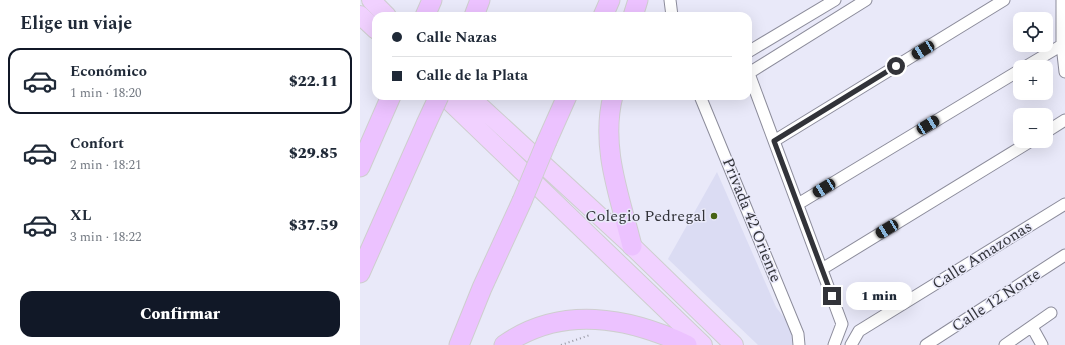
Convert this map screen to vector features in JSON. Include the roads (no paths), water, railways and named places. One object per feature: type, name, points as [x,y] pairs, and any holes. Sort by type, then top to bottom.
[{"type":"highway","points":[[476,12],[480,0]]},
{"type":"highway","points":[[605,12],[610,0]]},
{"type":"highway","points":[[634,12],[638,0]]},
{"type":"highway","points":[[360,167],[389,100]]},
{"type":"highway","points":[[360,273],[437,100]]},
{"type":"highway","points":[[459,345],[482,288],[522,201],[565,100]]},
{"type":"highway","points":[[612,100],[609,119],[611,160],[632,246]]},
{"type":"highway","points":[[504,345],[521,334],[549,323],[592,319],[634,325],[687,345]]},
{"type":"main road","points":[[371,0],[383,12]]},
{"type":"main road","points":[[360,15],[372,26]]},
{"type":"main road","points":[[448,100],[703,345]]},
{"type":"main road","points":[[473,100],[632,246],[734,345]]},
{"type":"street","points":[[670,0],[672,12]]},
{"type":"street","points":[[752,50],[835,0]]},
{"type":"street","points":[[752,70],[866,0]]},
{"type":"street","points":[[774,141],[1004,0]]},
{"type":"street","points":[[1062,0],[1062,45],[1065,72]]},
{"type":"street","points":[[1037,60],[1062,45]]},
{"type":"street","points":[[798,204],[1013,74]]},
{"type":"street","points":[[752,83],[842,324],[834,345]]},
{"type":"street","name":"Privada 42 Oriente","points":[[702,100],[798,334],[799,345]]},
{"type":"street","points":[[1053,128],[1065,120]]},
{"type":"street","points":[[822,269],[1020,148]]},
{"type":"street","name":"Calle Amazonas","points":[[859,331],[1065,204]]},
{"type":"street","name":"Calle 12 Norte","points":[[926,345],[1065,255]]},
{"type":"street","points":[[1005,345],[1051,313]]},
{"type":"street","points":[[842,324],[859,331],[851,345]]},
{"type":"street","points":[[1032,327],[1042,345]]},
{"type":"place","name":"Colegio Pedregal","points":[[714,216]]}]
